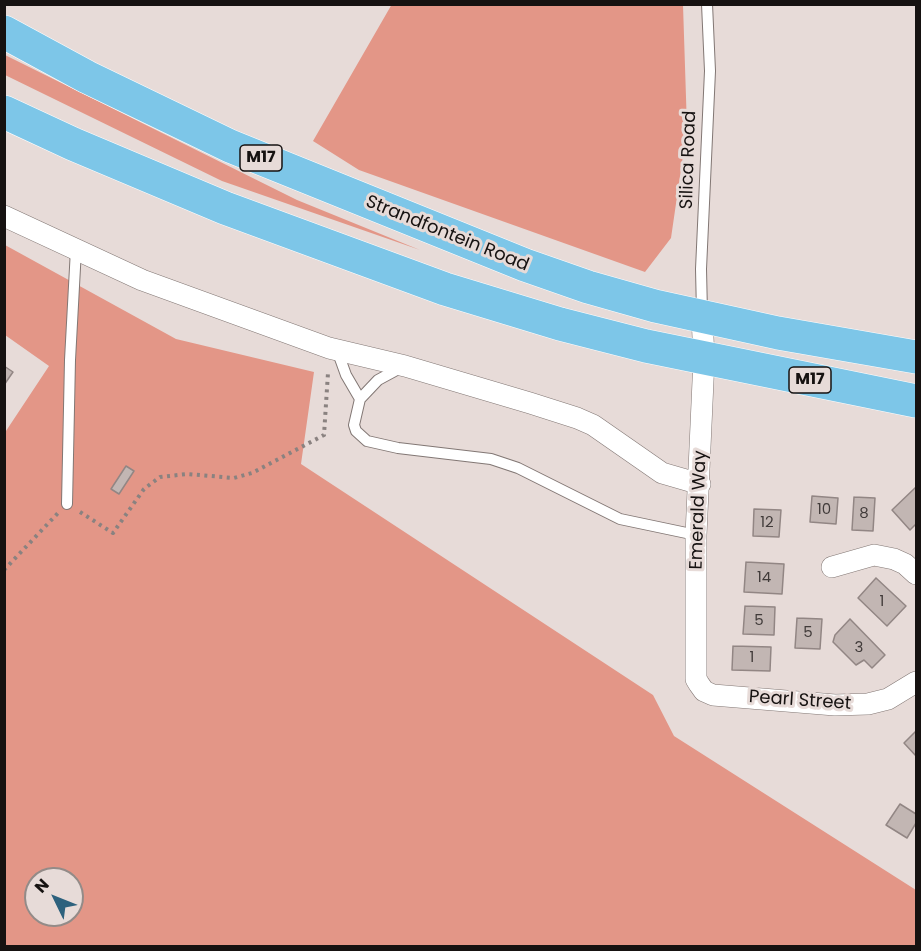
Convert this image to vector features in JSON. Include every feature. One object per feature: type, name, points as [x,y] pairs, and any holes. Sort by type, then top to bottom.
[{"type":"main road","name":"Strandfontein Road","points":[[4,32],[87,77],[230,146],[525,265],[588,287],[655,306],[778,333],[916,357]]},
{"type":"main road","name":"M17","points":[[4,112],[73,144],[225,208],[445,289],[560,324],[704,359],[916,401]]},
{"type":"street","points":[[4,216],[142,280],[333,349],[405,366],[577,418],[593,425],[662,473],[699,484]]},
{"type":"street","name":"Emerald Way","points":[[702,316],[704,359],[696,535],[696,679],[704,691],[714,694]]},
{"type":"street","points":[[832,567],[874,555],[894,559],[916,574]]},
{"type":"street","name":"Pearl Street","points":[[714,694],[835,705],[868,704],[888,699],[916,682]]},
{"type":"lane","name":"Silica Road","points":[[702,316],[701,269],[710,71],[707,4]]},
{"type":"lane","points":[[67,504],[70,360],[76,248]]},
{"type":"lane","points":[[333,349],[360,399]]},
{"type":"lane","points":[[405,366],[378,380],[360,399],[354,425],[361,436],[375,444],[491,459],[518,468],[620,519],[696,535]]},
{"type":"path","points":[[4,570],[67,504],[113,533],[144,489],[160,477],[187,474],[234,478],[252,473],[324,435],[333,349]]},
{"type":"shaded area","points":[[392,4],[683,5],[687,128],[671,238],[645,272],[359,170],[313,141]]},
{"type":"shaded area","points":[[5,55],[297,200],[420,250],[222,181],[5,75]]},
{"type":"shaded area","points":[[5,245],[176,339],[314,372],[301,464],[653,695],[674,736],[916,890],[916,946],[5,946],[4,434],[49,366],[5,335]]},
{"type":"building","points":[[4,366],[13,372],[4,385]]},
{"type":"building","points":[[126,466],[134,471],[119,494],[111,489]]},
{"type":"building","points":[[916,487],[916,524],[910,530],[892,510]]},
{"type":"building","points":[[812,496],[838,498],[836,524],[810,522]]},
{"type":"building","points":[[854,497],[875,498],[873,531],[852,530]]},
{"type":"building","points":[[754,509],[781,510],[779,537],[753,536]]},
{"type":"building","points":[[746,562],[784,564],[782,594],[744,592]]},
{"type":"building","points":[[876,578],[906,606],[887,626],[858,598]]},
{"type":"building","points":[[745,606],[775,607],[774,635],[743,634]]},
{"type":"building","points":[[797,618],[822,619],[820,649],[795,648]]},
{"type":"building","points":[[850,619],[885,655],[872,668],[864,660],[856,665],[833,642],[835,635]]},
{"type":"building","points":[[733,646],[771,647],[770,671],[732,670]]},
{"type":"building","points":[[916,731],[916,756],[904,743]]},
{"type":"building","points":[[900,804],[916,814],[916,823],[907,838],[886,825]]}]
